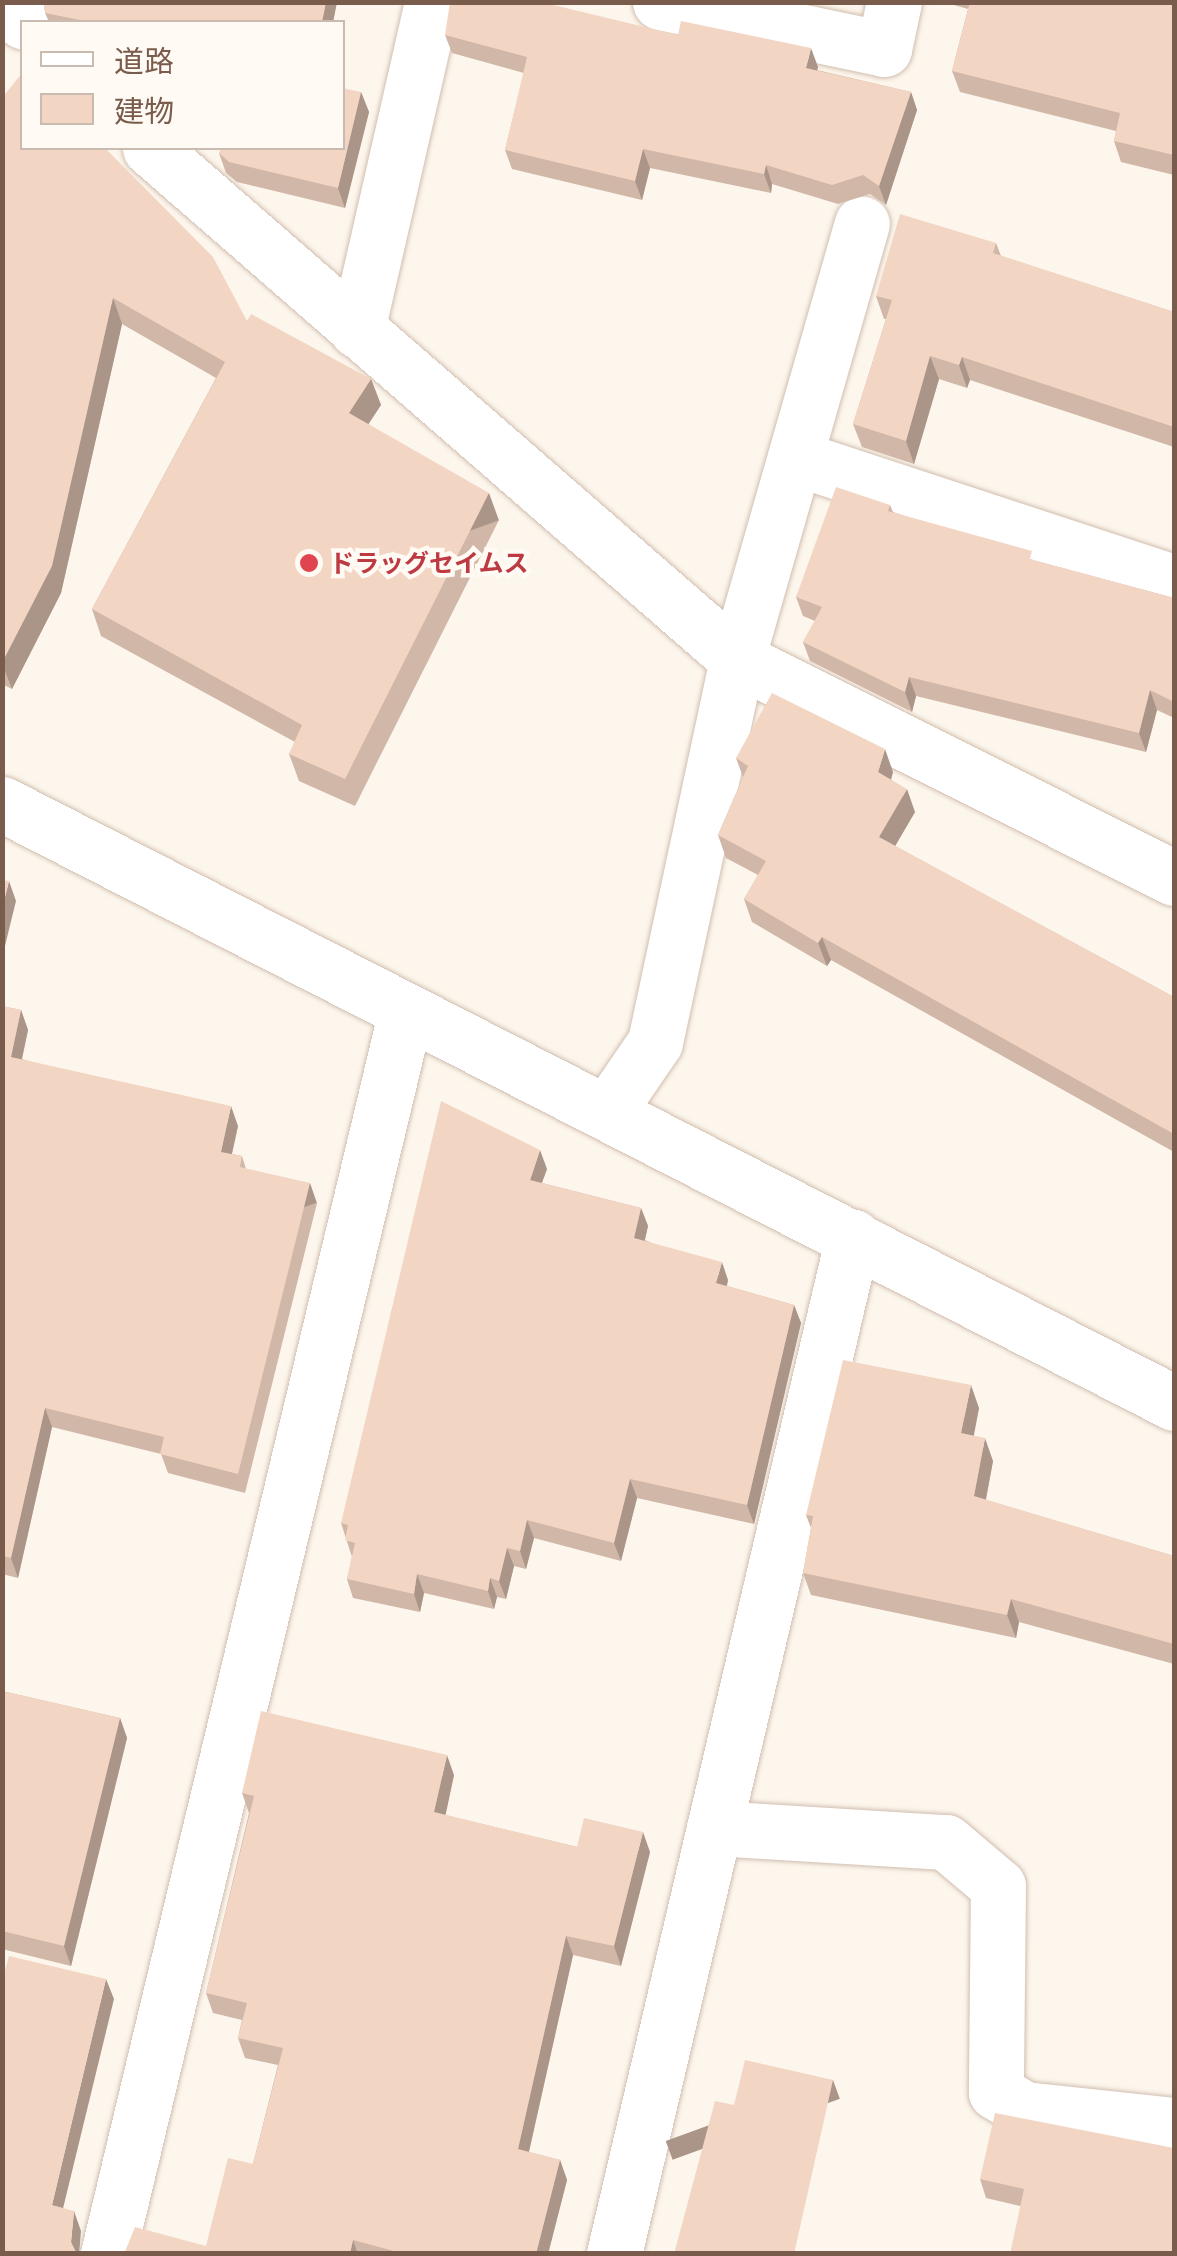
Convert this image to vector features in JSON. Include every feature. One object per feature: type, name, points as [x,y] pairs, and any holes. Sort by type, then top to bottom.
[{"type":"street","points":[[356,330],[432,2]]},
{"type":"street","points":[[660,2],[884,49],[894,2]]},
{"type":"street","points":[[152,150],[737,658],[1174,878]]},
{"type":"street","points":[[608,1111],[655,1042],[737,658],[798,458],[862,224]]},
{"type":"street","points":[[798,458],[1174,582]]},
{"type":"street","points":[[2,804],[1174,1403]]},
{"type":"street","points":[[108,2254],[406,1011]]},
{"type":"street","points":[[614,2254],[853,1237]]},
{"type":"street","points":[[714,1828],[946,1842],[998,1886],[996,2092],[1024,2109],[1174,2125]]},
{"type":"building","points":[[44,2],[326,2],[322,20],[80,20],[45,13]]},
{"type":"building","points":[[450,2],[541,2],[678,35],[681,21],[811,48],[806,68],[911,92],[879,186],[863,175],[832,185],[766,165],[764,174],[643,149],[635,181],[505,150],[527,57],[445,35]]},
{"type":"building","points":[[970,2],[1174,2],[1174,155],[1114,141],[1120,113],[952,71]]},
{"type":"building","points":[[20,76],[20,150],[107,150],[213,257],[247,321],[251,314],[371,379],[349,413],[489,493],[345,779],[289,754],[302,725],[92,609],[225,362],[113,298],[52,566],[2,663],[2,98]]},
{"type":"building","points":[[345,89],[361,92],[338,188],[229,162],[219,153],[345,150]]},
{"type":"building","points":[[900,214],[996,243],[993,253],[1174,312],[1174,427],[962,357],[959,365],[930,356],[906,441],[853,424],[892,300],[876,296]]},
{"type":"building","points":[[836,487],[890,505],[888,511],[1032,551],[1030,559],[1174,598],[1174,702],[1150,690],[1139,733],[909,677],[905,692],[803,642],[822,607],[796,597]]},
{"type":"building","points":[[772,693],[885,749],[878,772],[907,789],[879,837],[1174,997],[1174,1134],[822,937],[818,943],[744,899],[766,861],[718,835],[748,766],[736,758]]},
{"type":"building","points":[[2,880],[9,881],[2,909]]},
{"type":"building","points":[[2,1006],[21,1010],[11,1057],[231,1106],[221,1152],[242,1156],[240,1167],[310,1183],[238,1474],[160,1454],[164,1437],[45,1408],[11,1558],[2,1556]]},
{"type":"building","points":[[441,1101],[540,1150],[530,1180],[641,1208],[634,1238],[722,1262],[716,1283],[794,1305],[747,1505],[630,1479],[614,1543],[527,1520],[520,1551],[507,1548],[499,1581],[490,1578],[488,1591],[417,1574],[414,1594],[347,1579],[355,1543],[345,1540],[348,1525],[341,1523]]},
{"type":"building","points":[[843,1360],[971,1385],[961,1433],[985,1438],[974,1496],[1174,1556],[1174,1644],[1011,1599],[1007,1615],[803,1573],[813,1516],[806,1515]]},
{"type":"building","points":[[2,1691],[120,1718],[64,1946],[2,1931]]},
{"type":"building","points":[[261,1711],[447,1755],[434,1812],[577,1847],[584,1818],[643,1832],[614,1946],[566,1936],[518,2149],[560,2160],[536,2254],[405,2254],[353,2240],[350,2254],[124,2254],[135,2227],[206,2246],[228,2158],[253,2164],[283,2048],[238,2038],[247,2003],[206,1993],[254,1796],[242,1793]]},
{"type":"building","points":[[9,1956],[106,1979],[52,2205],[74,2211],[71,2242],[77,2254],[2,2254],[5,2234],[2,1981]]},
{"type":"building","points":[[745,2060],[833,2080],[794,2254],[674,2254],[715,2101],[734,2105]]},
{"type":"building","points":[[995,2113],[1174,2148],[1174,2254],[1010,2254],[1024,2189],[980,2179]]},
{"type":"place","name":"ドラッグセイムス","points":[[309,563]]}]
